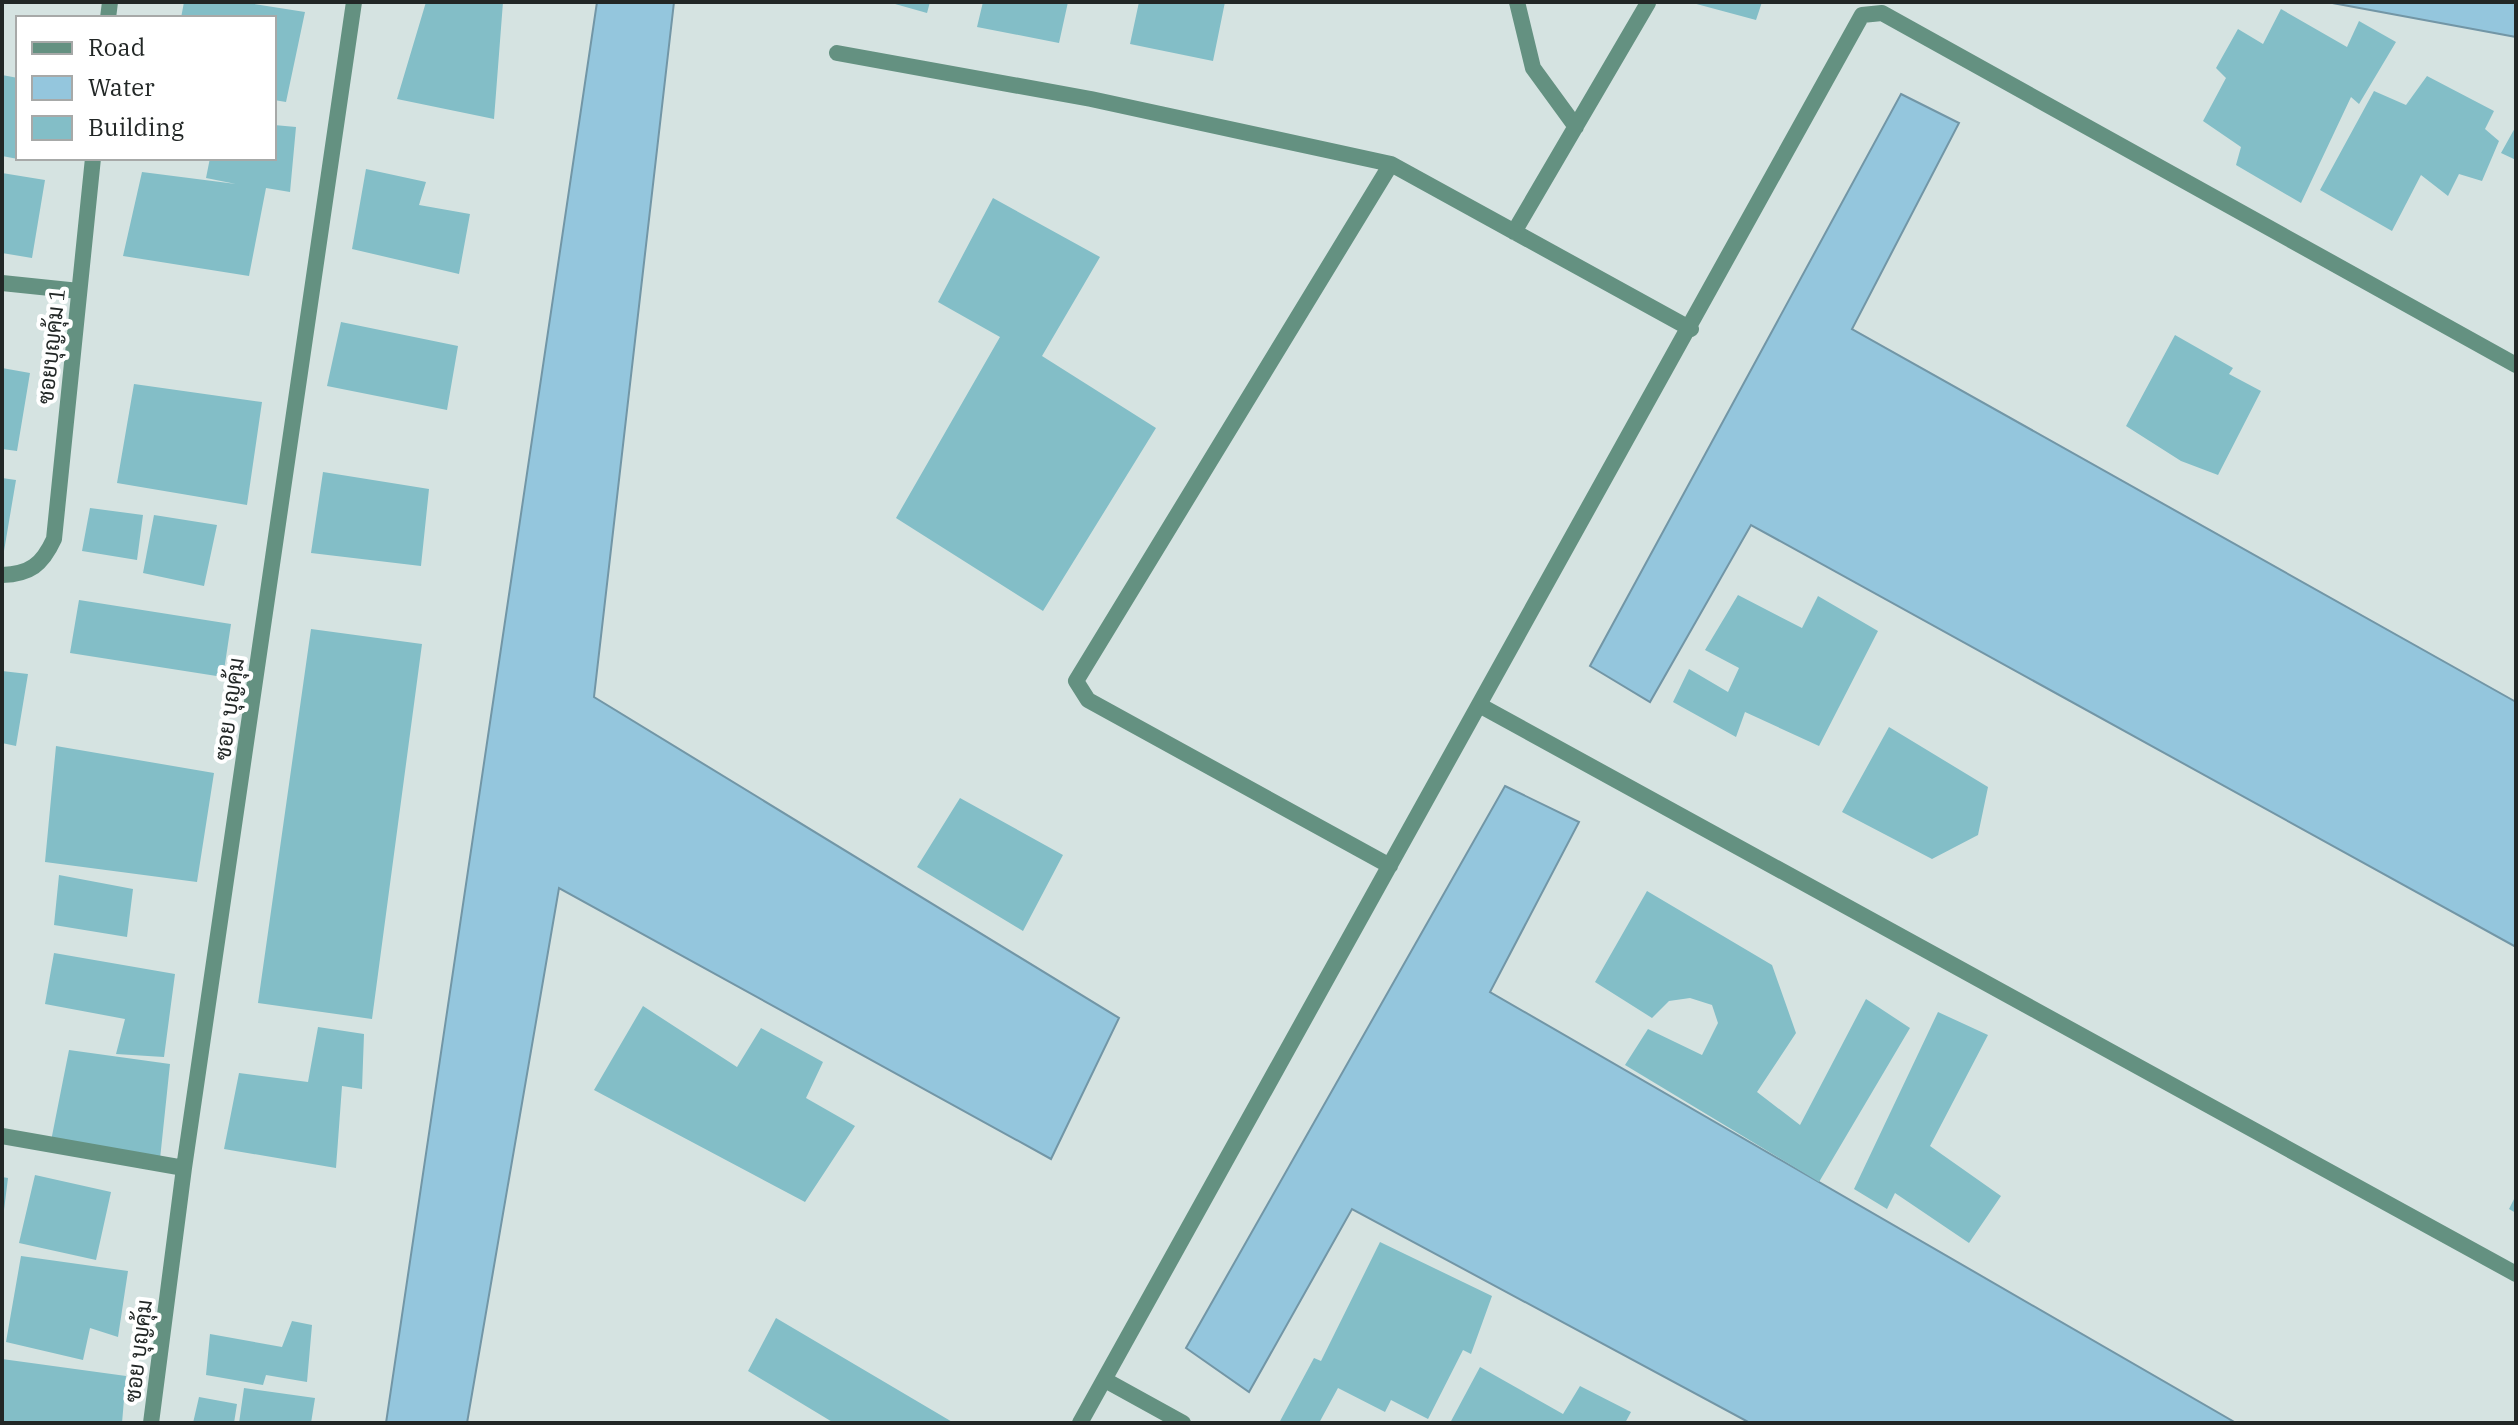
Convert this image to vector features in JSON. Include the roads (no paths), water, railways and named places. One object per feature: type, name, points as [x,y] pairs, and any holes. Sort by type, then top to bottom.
[{"type":"street","name":"ซอย บุญคุ้ม","points":[[151,1423],[184,1168],[354,2]]},
{"type":"street","points":[[1517,2],[1533,68],[1576,127]]},
{"type":"street","points":[[1514,232],[1648,3]]},
{"type":"street","points":[[1080,1423],[1691,329],[1856,21],[1874,11],[2516,365]]},
{"type":"street","points":[[837,53],[1091,99],[1391,164],[1691,329]]},
{"type":"street","name":"ซอยบุญคุ้ม 1","points":[[2,575],[29,573],[42,561],[54,539],[93,160]]},
{"type":"street","points":[[1390,866],[1088,700],[1076,681],[1391,164]]},
{"type":"street","points":[[2,283],[79,291]]},
{"type":"street","points":[[1481,706],[2516,1274]]},
{"type":"street","points":[[2,1136],[184,1168]]},
{"type":"street","points":[[1105,1380],[1183,1423]]},
{"type":"water","points":[[597,2],[674,2],[594,697],[1119,1018],[1051,1159],[559,888],[467,1423],[386,1423]]},
{"type":"water","points":[[2327,2],[2516,2],[2516,37]]},
{"type":"water","points":[[1901,94],[1959,123],[1852,329],[2516,702],[2516,947],[1751,525],[1650,702],[1590,666]]},
{"type":"water","points":[[1505,786],[1579,822],[1490,992],[2236,1423],[1750,1423],[1352,1209],[1249,1392],[1186,1348]]}]
